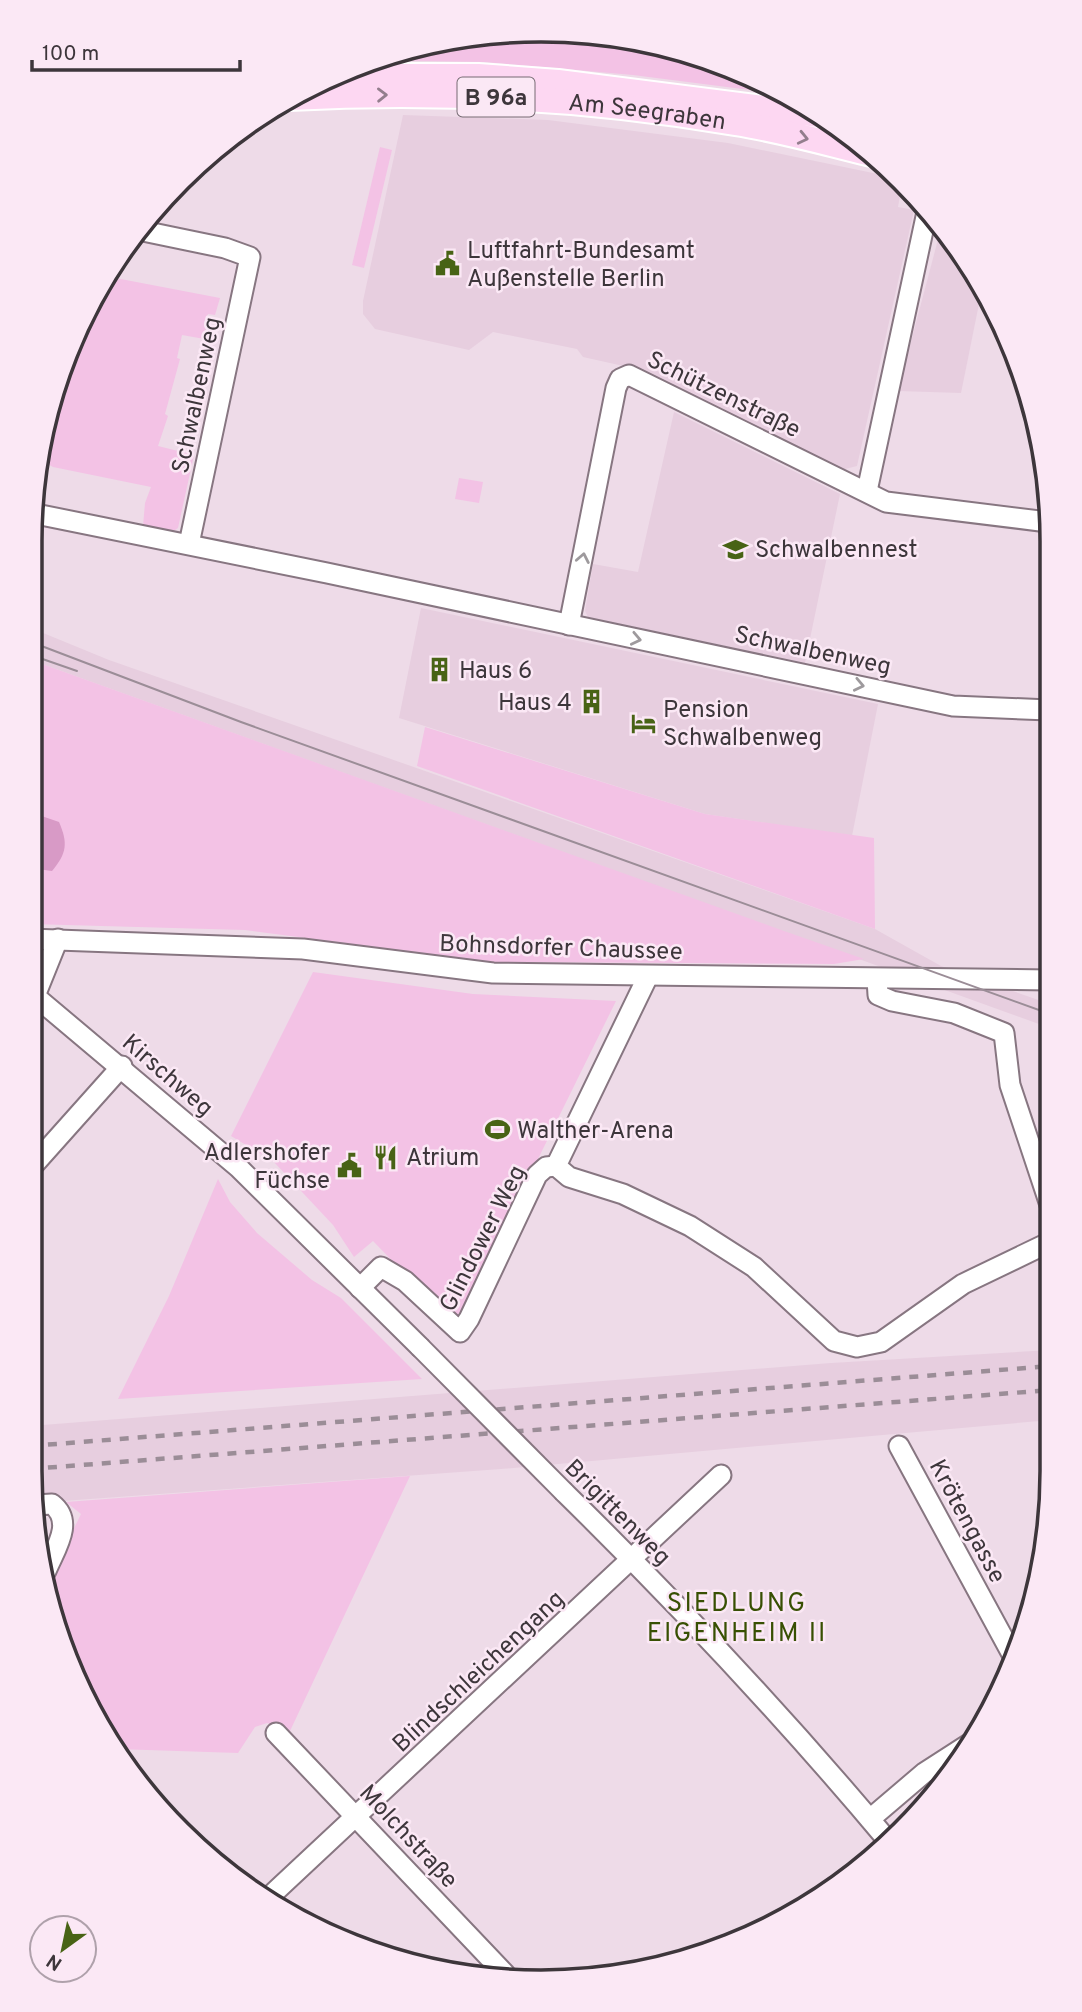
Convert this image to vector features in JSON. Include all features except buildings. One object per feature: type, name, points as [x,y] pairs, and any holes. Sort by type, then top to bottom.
[{"type":"main road","name":"Am Seegraben","points":[[360,76],[478,76],[558,82],[796,112]]},
{"type":"main road","name":"Am Seegraben","points":[[311,98],[391,94],[495,97],[619,107],[736,123],[850,149]]},
{"type":"street","points":[[866,491],[925,222]]},
{"type":"street","name":"Schwalbenweg","points":[[149,232],[225,248],[250,257],[189,544]]},
{"type":"street","name":"Schützenstraße","points":[[569,625],[616,388],[620,379],[629,375],[886,502],[909,507],[1039,521]]},
{"type":"street","name":"Schwalbenweg","points":[[43,515],[953,706],[1040,710]]},
{"type":"street","name":"Bohnsdorfer Chaussee","points":[[42,939],[303,949],[493,973],[1040,980]]},
{"type":"street","points":[[42,974],[58,939]]},
{"type":"street","name":"Glindower Weg","points":[[556,1166],[648,976]]},
{"type":"street","points":[[877,979],[878,995],[892,1001],[954,1013],[1004,1033],[1010,1084],[1040,1176]]},
{"type":"street","name":"Kirschweg","points":[[42,1001],[122,1066],[239,1168],[420,1347]]},
{"type":"street","points":[[42,1155],[122,1066]]},
{"type":"street","name":"Glindower Weg","points":[[360,1288],[381,1267],[405,1281],[460,1332],[470,1319],[537,1175],[546,1167],[556,1166],[569,1177],[622,1194],[690,1226],[754,1268],[834,1341],[857,1347],[881,1342],[963,1284],[1040,1247]]},
{"type":"street","name":"Brigittenweg","points":[[420,1347],[633,1560],[883,1834]]},
{"type":"street","name":"Krötengasse","points":[[899,1446],[1008,1647]]},
{"type":"street","name":"Blindschleichengang","points":[[274,1892],[721,1475]]},
{"type":"street","points":[[43,1505],[52,1504],[61,1511],[64,1527],[50,1560]]},
{"type":"street","name":"Molchstraße","points":[[276,1733],[500,1968]]},
{"type":"street","points":[[870,1819],[924,1773],[950,1757]]},
{"type":"shaded area","points":[[508,43],[609,47],[701,68],[757,91],[633,75],[484,62],[406,61],[476,46]]},
{"type":"shaded area","points":[[403,115],[548,120],[728,143],[879,174],[900,195],[898,207],[914,210],[857,466],[841,470],[637,369],[583,357],[577,349],[493,332],[469,350],[375,329],[363,314],[363,301]]},
{"type":"shaded area","points":[[380,147],[392,150],[364,268],[352,265]]},
{"type":"shaded area","points":[[938,239],[979,303],[961,393],[898,391]]},
{"type":"shaded area","points":[[117,278],[220,298],[215,315],[208,314],[204,326],[213,328],[210,340],[182,335],[177,358],[180,359],[165,414],[168,416],[158,446],[194,455],[178,528],[172,532],[143,526],[145,503],[151,487],[48,464],[68,381],[93,320]]},
{"type":"shaded area","name":"Schwalbennest","points":[[674,412],[840,494],[805,663],[588,617],[585,611],[593,564],[638,572]]},
{"type":"shaded area","points":[[459,478],[483,482],[479,503],[455,499]]},
{"type":"shaded area","name":"Pension Schwalbenweg","points":[[421,608],[878,704],[852,836],[705,814],[399,718]]},
{"type":"shaded area","points":[[42,633],[109,660],[875,929],[941,966],[1040,1001],[1040,1024],[42,664]]},
{"type":"shaded area","points":[[42,664],[864,959],[834,964],[491,962],[245,930],[42,924]]},
{"type":"shaded area","points":[[425,727],[705,814],[874,838],[875,929],[417,766]]},
{"type":"shaded area","points":[[42,816],[59,822],[65,842],[61,859],[52,871],[42,870]]},
{"type":"shaded area","points":[[313,972],[473,994],[616,1001],[459,1319],[442,1312],[373,1241],[354,1257],[333,1225],[273,1161],[231,1136]]},
{"type":"shaded area","points":[[218,1179],[230,1202],[257,1233],[312,1280],[341,1298],[422,1379],[118,1399],[169,1296]]},
{"type":"shaded area","points":[[1040,1351],[1040,1421],[501,1469],[43,1502],[42,1425],[831,1363]]},
{"type":"shaded area","points":[[410,1476],[290,1731],[267,1723],[255,1727],[238,1753],[126,1748],[93,1692],[68,1631],[59,1600],[53,1572],[81,1514],[66,1502]]},
{"type":"tram line","points":[[42,646],[241,722],[1040,1010]]},
{"type":"tram line","points":[[42,659],[77,671]]},
{"type":"railway","points":[[42,1445],[1040,1367]]},
{"type":"railway","points":[[42,1468],[1040,1391]]},
{"type":"place","name":"Luftfahrt-Bundesamt Außenstelle Berlin","points":[[447,264]]},
{"type":"place","name":"Schwalbennest","points":[[735,549]]},
{"type":"place","name":"Haus 6","points":[[439,670]]},
{"type":"place","name":"Haus 4","points":[[592,702]]},
{"type":"place","name":"Pension Schwalbenweg","points":[[643,723]]},
{"type":"place","name":"Walther-Arena","points":[[497,1130]]},
{"type":"place","name":"Atrium","points":[[386,1157]]},
{"type":"place","name":"Adlershofer Füchse","points":[[350,1166]]},
{"type":"district","name":"SIEDLUNG EIGENHEIM II","points":[[737,1617]]}]
